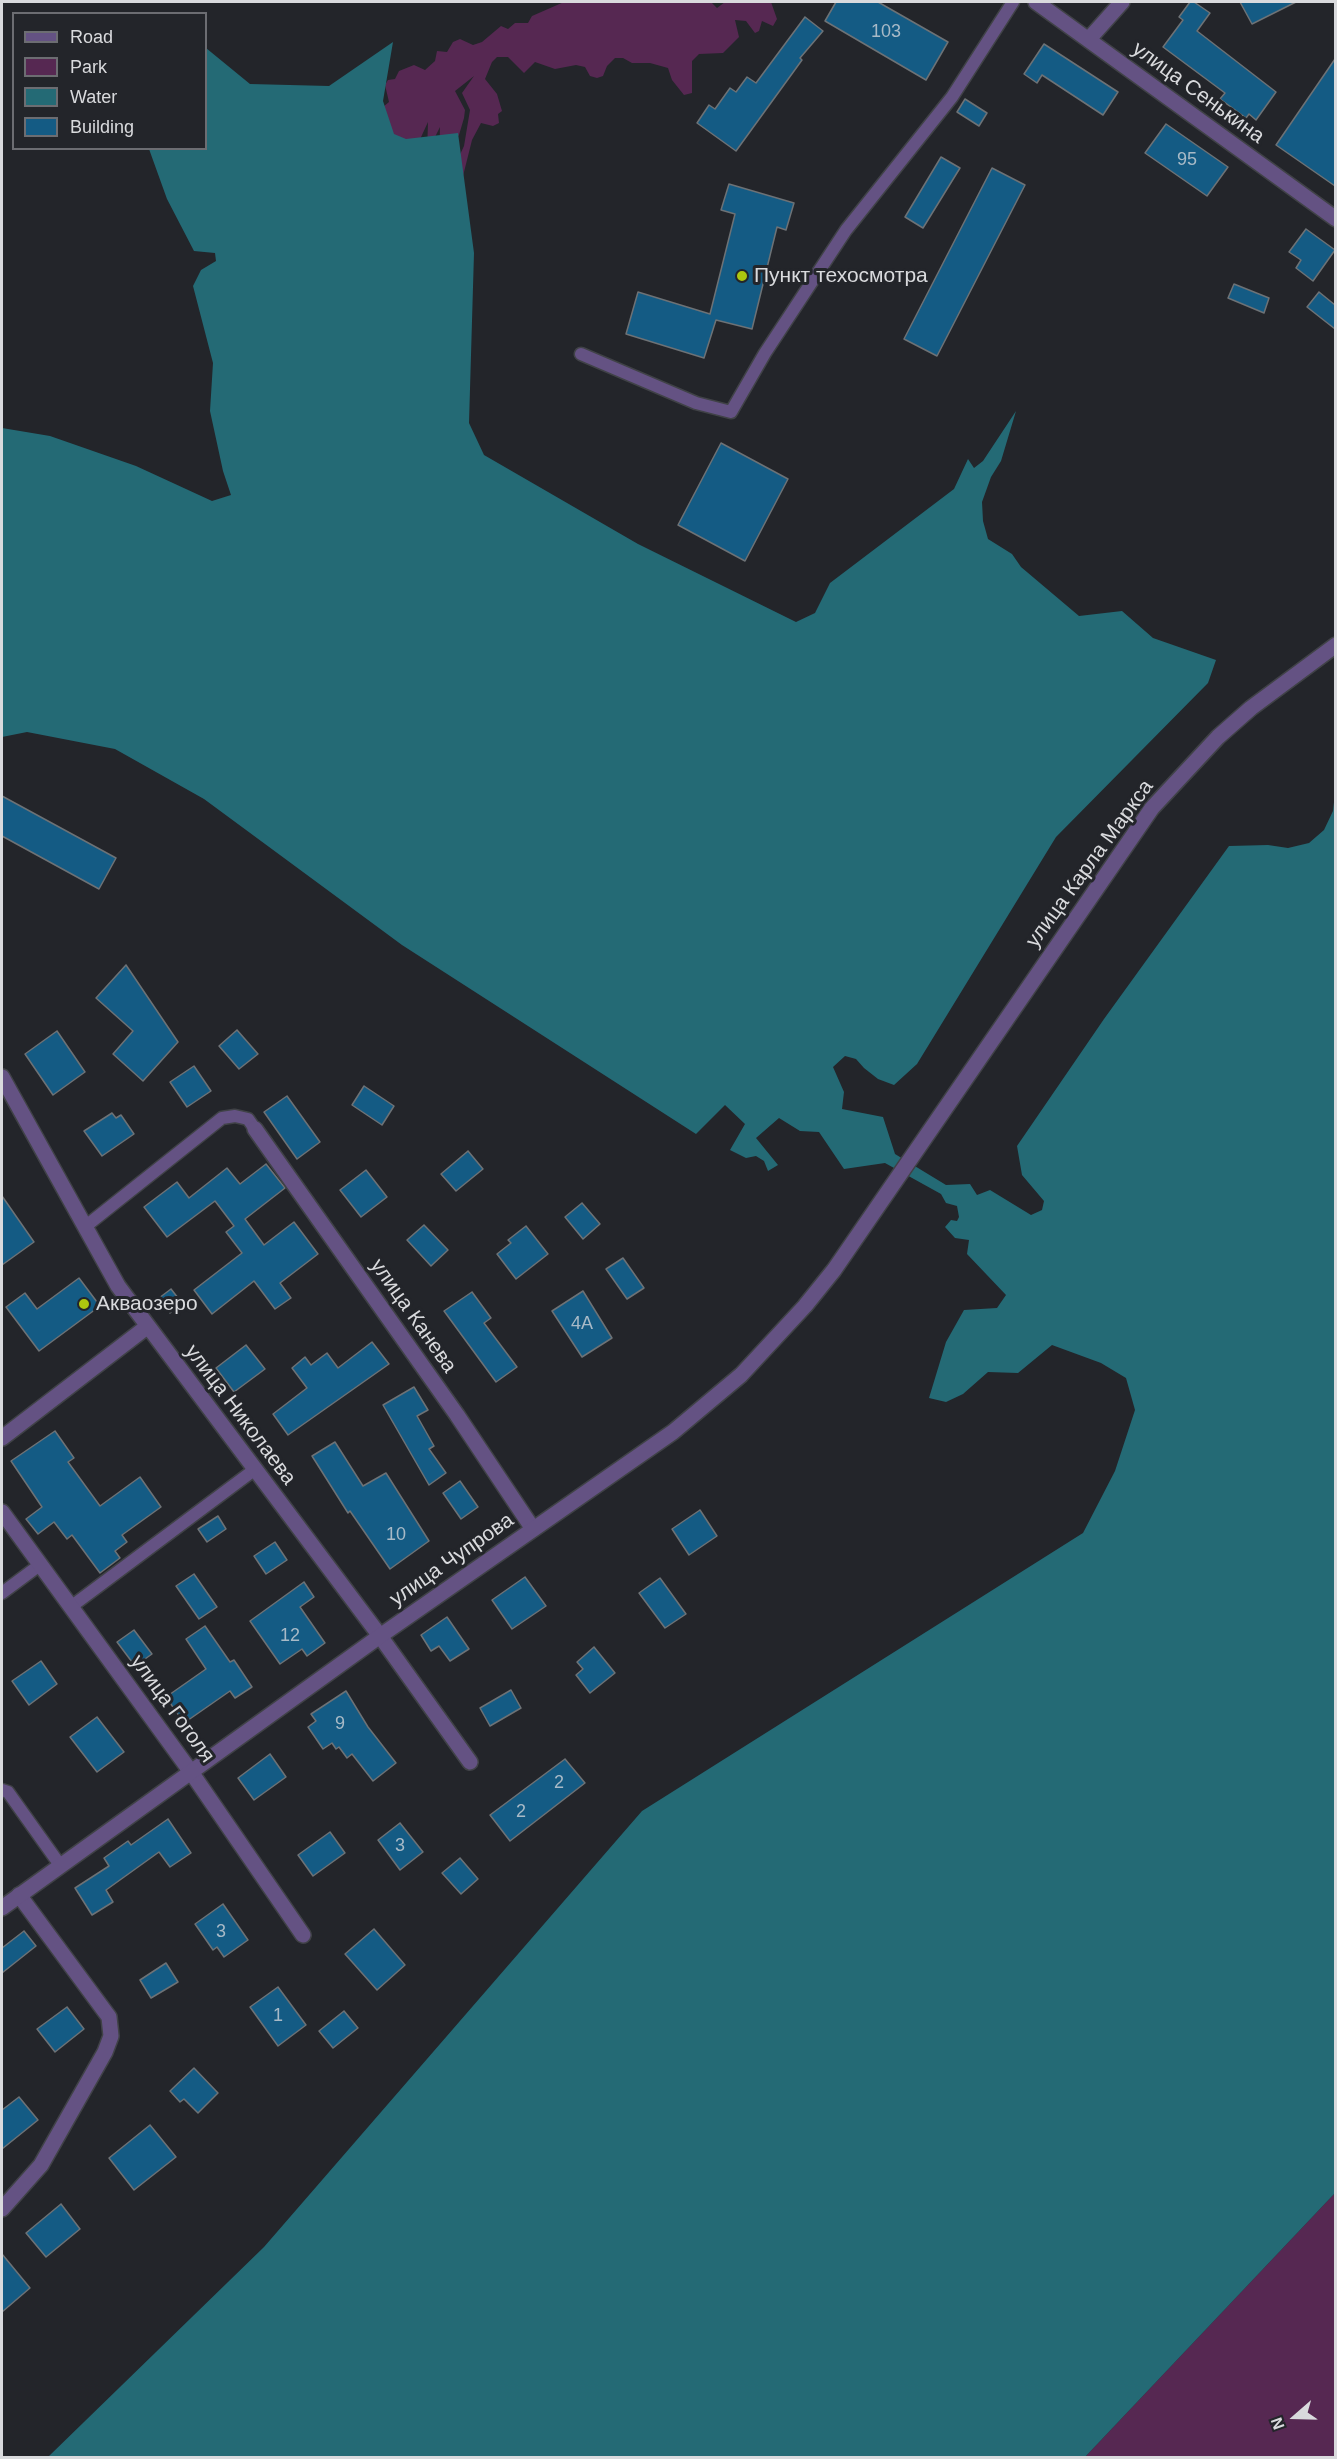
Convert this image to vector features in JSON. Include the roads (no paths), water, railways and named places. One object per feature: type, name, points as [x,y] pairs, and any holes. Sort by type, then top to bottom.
[{"type":"street","name":"улица Сенькина","points":[[1036,2],[1335,219]]},
{"type":"street","points":[[1089,39],[1122,2]]},
{"type":"street","name":"улица Карла Маркса","points":[[882,1199],[1152,808],[1218,737],[1251,708],[1335,645]]},
{"type":"street","name":"улица Николаева","points":[[2,1077],[118,1286],[380,1636],[470,1762]]},
{"type":"street","name":"улица Канева","points":[[255,1129],[457,1415],[533,1529]]},
{"type":"street","name":"улица Чупрова","points":[[2,1908],[380,1636],[673,1432],[741,1375],[806,1306],[834,1270],[882,1199]]},
{"type":"street","points":[[2,1438],[148,1326]]},
{"type":"street","name":"улица Гоголя","points":[[2,1512],[191,1772],[303,1935]]},
{"type":"street","points":[[2,2209],[41,2165],[105,2052],[111,2036],[109,2017],[19,1895]]},
{"type":"lane","points":[[581,354],[696,403],[731,412],[765,353],[846,230],[952,97],[1013,2]]},
{"type":"lane","points":[[86,1226],[222,1118],[235,1116],[248,1119],[255,1129]]},
{"type":"lane","points":[[72,1606],[254,1470]]},
{"type":"lane","points":[[2,1593],[40,1564]]},
{"type":"lane","points":[[2,1790],[9,1792],[60,1865]]},
{"type":"water","points":[[393,42],[383,101],[394,134],[406,139],[458,133],[474,253],[469,423],[484,455],[638,544],[796,622],[815,613],[830,583],[954,489],[968,459],[974,468],[983,461],[1016,411],[1001,461],[991,477],[982,502],[983,521],[988,539],[1012,554],[1021,567],[1079,616],[1122,611],[1153,638],[1216,660],[1208,683],[1056,837],[917,1064],[894,1085],[878,1079],[856,1059],[845,1056],[833,1067],[844,1092],[842,1109],[883,1117],[895,1154],[946,1185],[970,1184],[977,1195],[990,1190],[1031,1215],[1042,1210],[1044,1201],[1022,1175],[1017,1146],[1104,1019],[1229,846],[1268,845],[1288,848],[1309,843],[1324,830],[1333,811],[1335,793],[1335,2193],[1085,2457],[48,2457],[264,2247],[642,1811],[1083,1533],[1115,1471],[1135,1410],[1126,1378],[1101,1363],[1052,1345],[1018,1373],[988,1372],[963,1394],[946,1402],[929,1398],[946,1342],[964,1310],[997,1308],[1006,1295],[967,1254],[969,1240],[955,1238],[945,1227],[951,1220],[957,1221],[959,1217],[957,1206],[946,1203],[941,1194],[885,1163],[844,1169],[819,1132],[800,1131],[779,1118],[756,1138],[778,1165],[768,1171],[764,1161],[756,1156],[746,1158],[730,1150],[745,1124],[725,1105],[696,1134],[402,945],[204,799],[115,749],[27,732],[2,737],[2,428],[50,436],[136,466],[212,501],[231,495],[223,471],[210,411],[213,363],[193,286],[201,270],[216,261],[215,253],[194,251],[167,199],[149,150],[207,150],[207,49],[250,84],[329,86]]},
{"type":"place","name":"Пункт техосмотра","points":[[742,276]]},
{"type":"place","name":"Акваозеро","points":[[84,1304]]}]
